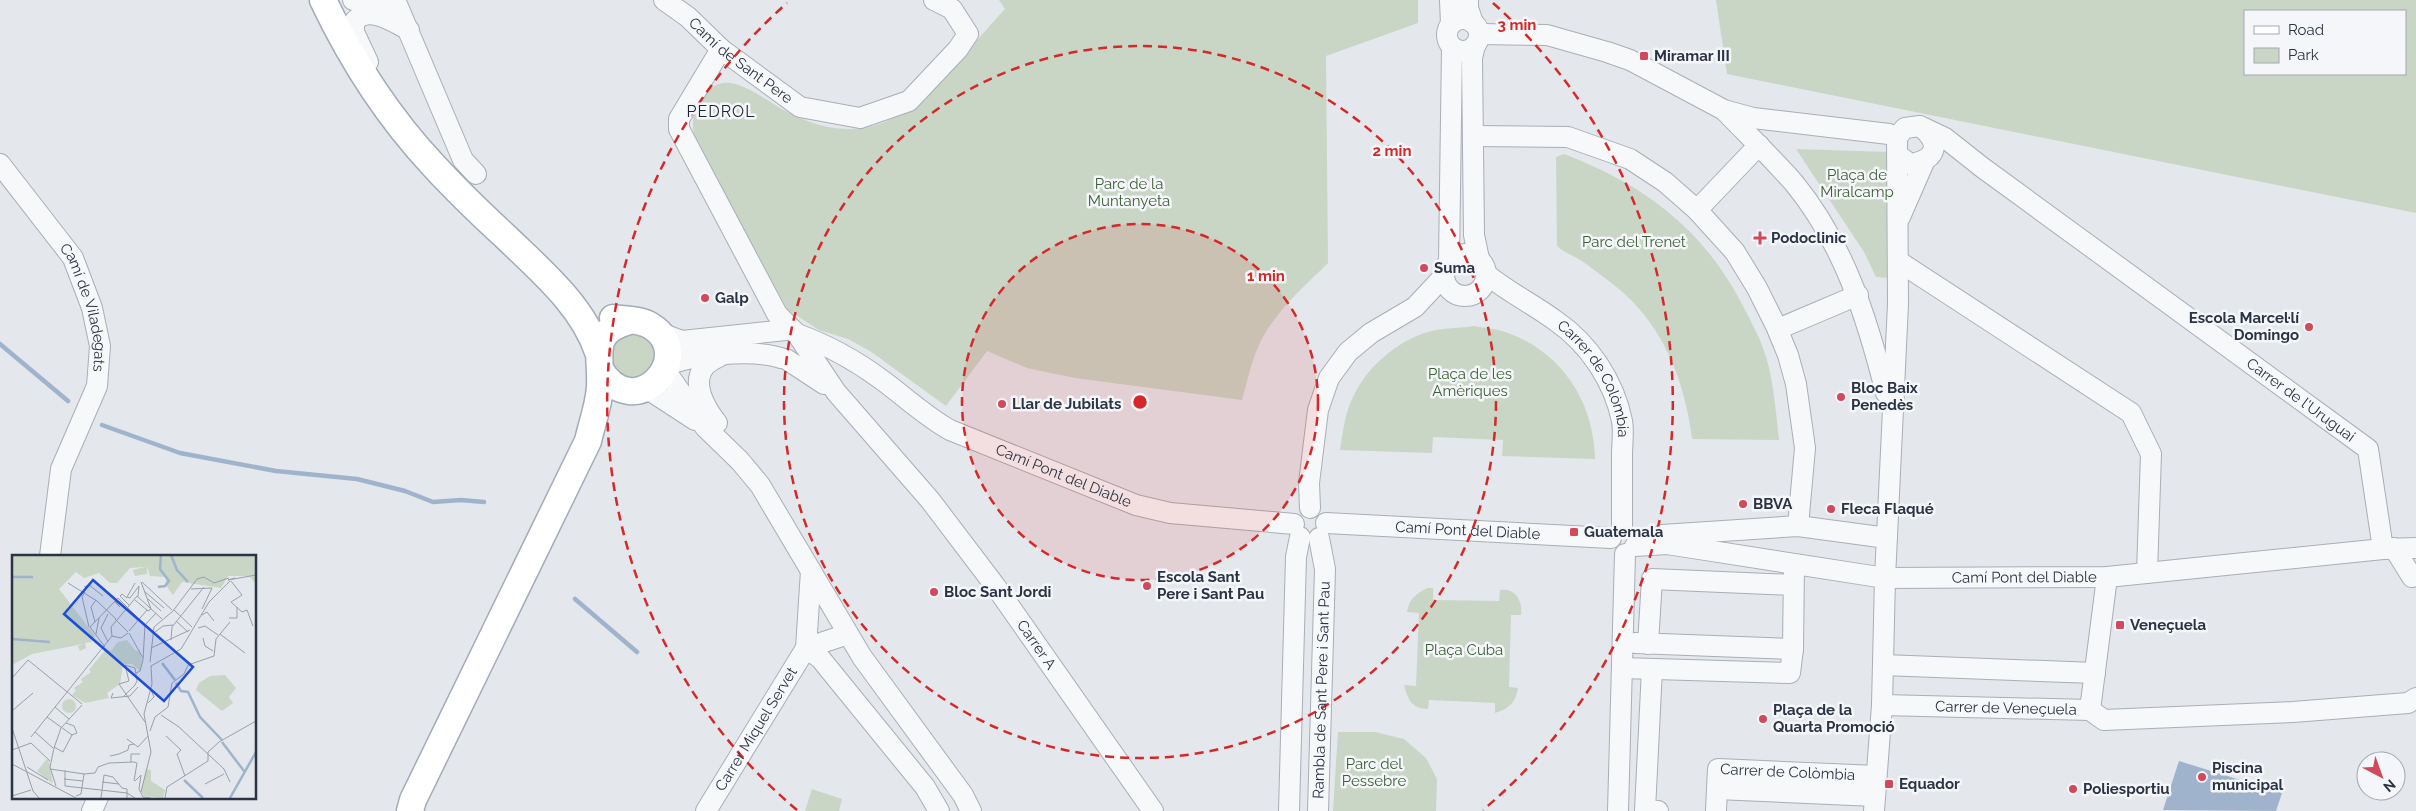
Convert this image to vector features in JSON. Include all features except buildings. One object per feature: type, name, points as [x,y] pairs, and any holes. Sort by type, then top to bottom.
[{"type":"main road","points":[[323,0],[354,60],[398,125],[479,213],[556,286],[592,334],[606,379],[615,386],[626,390],[642,390]]},
{"type":"main road","points":[[556,286],[606,317],[650,325],[658,332],[667,348],[665,368],[660,377],[642,390],[623,400],[588,441]]},
{"type":"main road","points":[[410,811],[413,800],[588,441],[600,388],[599,361],[601,341],[608,331],[618,324],[629,321]]},
{"type":"street","points":[[348,0],[354,13],[354,32],[398,125]]},
{"type":"street","points":[[353,0],[377,6],[397,1],[463,160],[476,174]]},
{"type":"street","name":"Camí de Sant Pere","points":[[664,0],[688,17],[721,49],[800,107],[860,118],[909,101],[958,49],[968,34],[952,9],[934,0]]},
{"type":"street","points":[[1450,0],[1451,24],[1447,34],[1452,47],[1446,269],[1451,291],[1466,297],[1475,294],[1481,289],[1483,266],[1474,235],[1472,58],[1476,34],[1468,8],[1468,0]]},
{"type":"street","points":[[354,22],[360,15],[369,14],[380,16],[409,30]]},
{"type":"street","points":[[1451,24],[1459,19],[1476,34],[1547,35],[1608,52],[1630,60],[1724,110],[1753,118],[1889,134],[1910,164],[1928,158],[1983,168]]},
{"type":"street","points":[[1452,47],[1461,51],[1476,34]]},
{"type":"street","points":[[721,49],[680,119],[679,129],[789,342]]},
{"type":"street","points":[[1724,110],[1794,183],[1816,214],[1847,270],[1858,295],[1871,335],[1891,413]]},
{"type":"street","points":[[1898,223],[1934,146],[1932,135],[1920,126]]},
{"type":"street","points":[[1875,794],[1882,705],[1891,413],[1898,304],[1898,146],[1905,128],[1920,126],[1945,138],[1983,168]]},
{"type":"street","points":[[1473,136],[1568,137],[1630,159],[1665,182],[1697,210],[1735,252],[1757,288],[1778,329],[1796,384],[1805,448],[1798,526]]},
{"type":"street","points":[[1697,210],[1759,145]]},
{"type":"street","name":"Camí de Viladegats","points":[[0,164],[73,258],[92,308],[100,346],[97,386],[61,469],[50,555]]},
{"type":"street","name":"Carrer de l'Uruguai","points":[[1983,168],[2368,449],[2388,549]]},
{"type":"street","points":[[1310,530],[1299,513],[1310,508],[1309,483],[1318,410],[1329,378],[1348,352],[1370,333],[1415,307],[1446,269],[1464,254],[1483,266]]},
{"type":"street","points":[[1898,261],[2131,413],[2151,454],[2147,573]]},
{"type":"street","name":"Carrer de Colòmbia","points":[[1483,266],[1501,287],[1555,320],[1570,332],[1596,361],[1616,399],[1622,422],[1626,540],[1618,811]]},
{"type":"street","points":[[1778,329],[1858,295]]},
{"type":"street","name":"Camí Pont del Diable","points":[[658,332],[682,341],[789,342],[845,355],[849,363]]},
{"type":"street","name":"Camí Pont del Diable","points":[[665,368],[679,360],[722,355],[768,354],[789,342],[849,363],[880,379],[934,421],[950,430],[1122,500],[1170,513],[1310,530],[1626,540],[1667,544],[1885,578],[2107,578],[2388,549],[2416,548]]},
{"type":"street","name":"Carrer A","points":[[789,342],[836,392],[930,500],[996,587],[1153,811]]},
{"type":"street","name":"Carrer A","points":[[789,342],[836,392]]},
{"type":"street","points":[[722,355],[706,365],[701,373],[700,392],[710,415],[731,439],[740,461]]},
{"type":"street","points":[[836,392],[831,375],[835,365],[849,363]]},
{"type":"street","points":[[665,368],[705,427],[740,461],[760,485],[862,658],[963,796],[971,811]]},
{"type":"street","points":[[642,390],[705,427]]},
{"type":"street","points":[[1626,540],[1798,526],[1887,528]]},
{"type":"street","name":"Rambla de Sant Pere i Sant Pau","points":[[1310,530],[1325,569],[1318,811]]},
{"type":"street","name":"Rambla de Sant Pere i Sant Pau","points":[[1289,811],[1296,572],[1310,530]]},
{"type":"street","points":[[2388,549],[2415,578]]},
{"type":"street","points":[[1622,668],[1790,674],[1793,649],[1794,564]]},
{"type":"street","name":"Rambla de Sant Pere i Sant Pau","points":[[1296,572],[1310,568],[1325,569]]},
{"type":"street","name":"Carrer Miquel Servet","points":[[706,811],[806,648],[811,572]]},
{"type":"street","points":[[1648,644],[1652,578],[1793,585]]},
{"type":"street","name":"Carrer de Veneçuela","points":[[1882,705],[2090,710],[2107,578]]},
{"type":"street","points":[[806,648],[848,634]]},
{"type":"street","points":[[1623,643],[1793,649]]},
{"type":"street","points":[[806,648],[820,658],[912,772],[939,811]]},
{"type":"street","points":[[1883,665],[2095,672]]},
{"type":"street","points":[[1652,669],[1645,810],[1658,811]]},
{"type":"street","points":[[2090,710],[2104,720],[2293,712],[2408,703],[2416,698]]},
{"type":"street","name":"Carrer de Colòmbia","points":[[1716,811],[1718,769],[1875,794]]},
{"type":"street","points":[[92,811],[98,798]]},
{"type":"green space","name":"Parc de la Muntanyeta","points":[[999,0],[1418,0],[1418,23],[1326,56],[1328,263],[1281,311],[1265,333],[1249,372],[1242,400],[1075,378],[1027,368],[987,351],[946,406],[870,351],[848,339],[819,330],[788,310],[744,233],[695,137],[693,119],[700,100],[713,87],[721,83],[731,83],[752,91],[796,116],[822,126],[848,129],[876,125],[910,107],[945,75],[1005,9]]},
{"type":"green space","points":[[1716,0],[2416,0],[2416,213],[1727,74]]},
{"type":"green space","name":"Plaça de Miralcamp","points":[[1796,149],[1888,152],[1891,278],[1876,277],[1864,252]]},
{"type":"green space","name":"Parc del Trenet","points":[[1564,154],[1621,180],[1646,196],[1691,233],[1710,255],[1728,280],[1763,347],[1775,400],[1779,440],[1692,439],[1684,395],[1677,374],[1658,334],[1631,300],[1614,285],[1587,264],[1557,246],[1556,157]]},
{"type":"green space","name":"Plaça de les Amèriques","points":[[1474,326],[1504,332],[1527,342],[1545,353],[1559,367],[1572,382],[1582,400],[1589,418],[1595,459],[1502,456],[1503,440],[1433,437],[1432,453],[1340,450],[1348,408],[1360,384],[1377,363],[1399,345],[1424,333],[1441,329]]},
{"type":"green space","points":[[624,331],[649,337],[657,356],[642,379],[614,375],[606,350]]},
{"type":"green space","name":"Plaça Cuba","points":[[1427,588],[1433,588],[1433,600],[1499,601],[1500,590],[1510,591],[1517,596],[1521,604],[1521,615],[1511,615],[1509,687],[1518,688],[1514,701],[1508,707],[1495,713],[1495,703],[1429,700],[1428,709],[1423,709],[1414,705],[1409,699],[1404,685],[1416,686],[1419,613],[1407,612],[1409,604],[1414,597]]},
{"type":"green space","name":"Parc del Pessebre","points":[[1338,732],[1375,732],[1404,739],[1426,758],[1437,779],[1436,811],[1333,811]]},
{"type":"green space","points":[[812,789],[842,799],[839,811],[805,811]]},
{"type":"water","name":"Piscina municipal","points":[[2179,761],[2282,793],[2276,811],[2163,810]]},
{"type":"waterway","points":[[0,344],[68,401]]},
{"type":"waterway","points":[[102,425],[180,453],[276,471],[357,479],[405,491],[433,502],[461,500],[484,502]]},
{"type":"waterway","points":[[575,599],[637,652]]},
{"type":"place","name":"Miramar III","points":[[1644,56]]},
{"type":"place","name":"Podoclinic","points":[[1760,238]]},
{"type":"place","name":"Suma","points":[[1424,268]]},
{"type":"place","name":"Galp","points":[[705,298]]},
{"type":"place","name":"Escola Marcel·lí Domingo","points":[[2309,327]]},
{"type":"place","name":"Bloc Baix Penedès","points":[[1841,397]]},
{"type":"place","name":"Llar de Jubilats","points":[[1002,404]]},
{"type":"place","name":"BBVA","points":[[1743,504]]},
{"type":"place","name":"Fleca Flaqué","points":[[1831,509]]},
{"type":"place","name":"Guatemala","points":[[1574,532]]},
{"type":"place","name":"Escola Sant Pere i Sant Pau","points":[[1147,586]]},
{"type":"place","name":"Bloc Sant Jordi","points":[[934,592]]},
{"type":"place","name":"Veneçuela","points":[[2120,625]]},
{"type":"place","name":"Plaça de la Quarta Promoció","points":[[1763,719]]},
{"type":"place","name":"Piscina municipal","points":[[2202,777]]},
{"type":"place","name":"Equador","points":[[1889,784]]},
{"type":"place","name":"Poliesportiu","points":[[2073,789]]},
{"type":"district","name":"PEDROL","points":[[721,111]]}]
